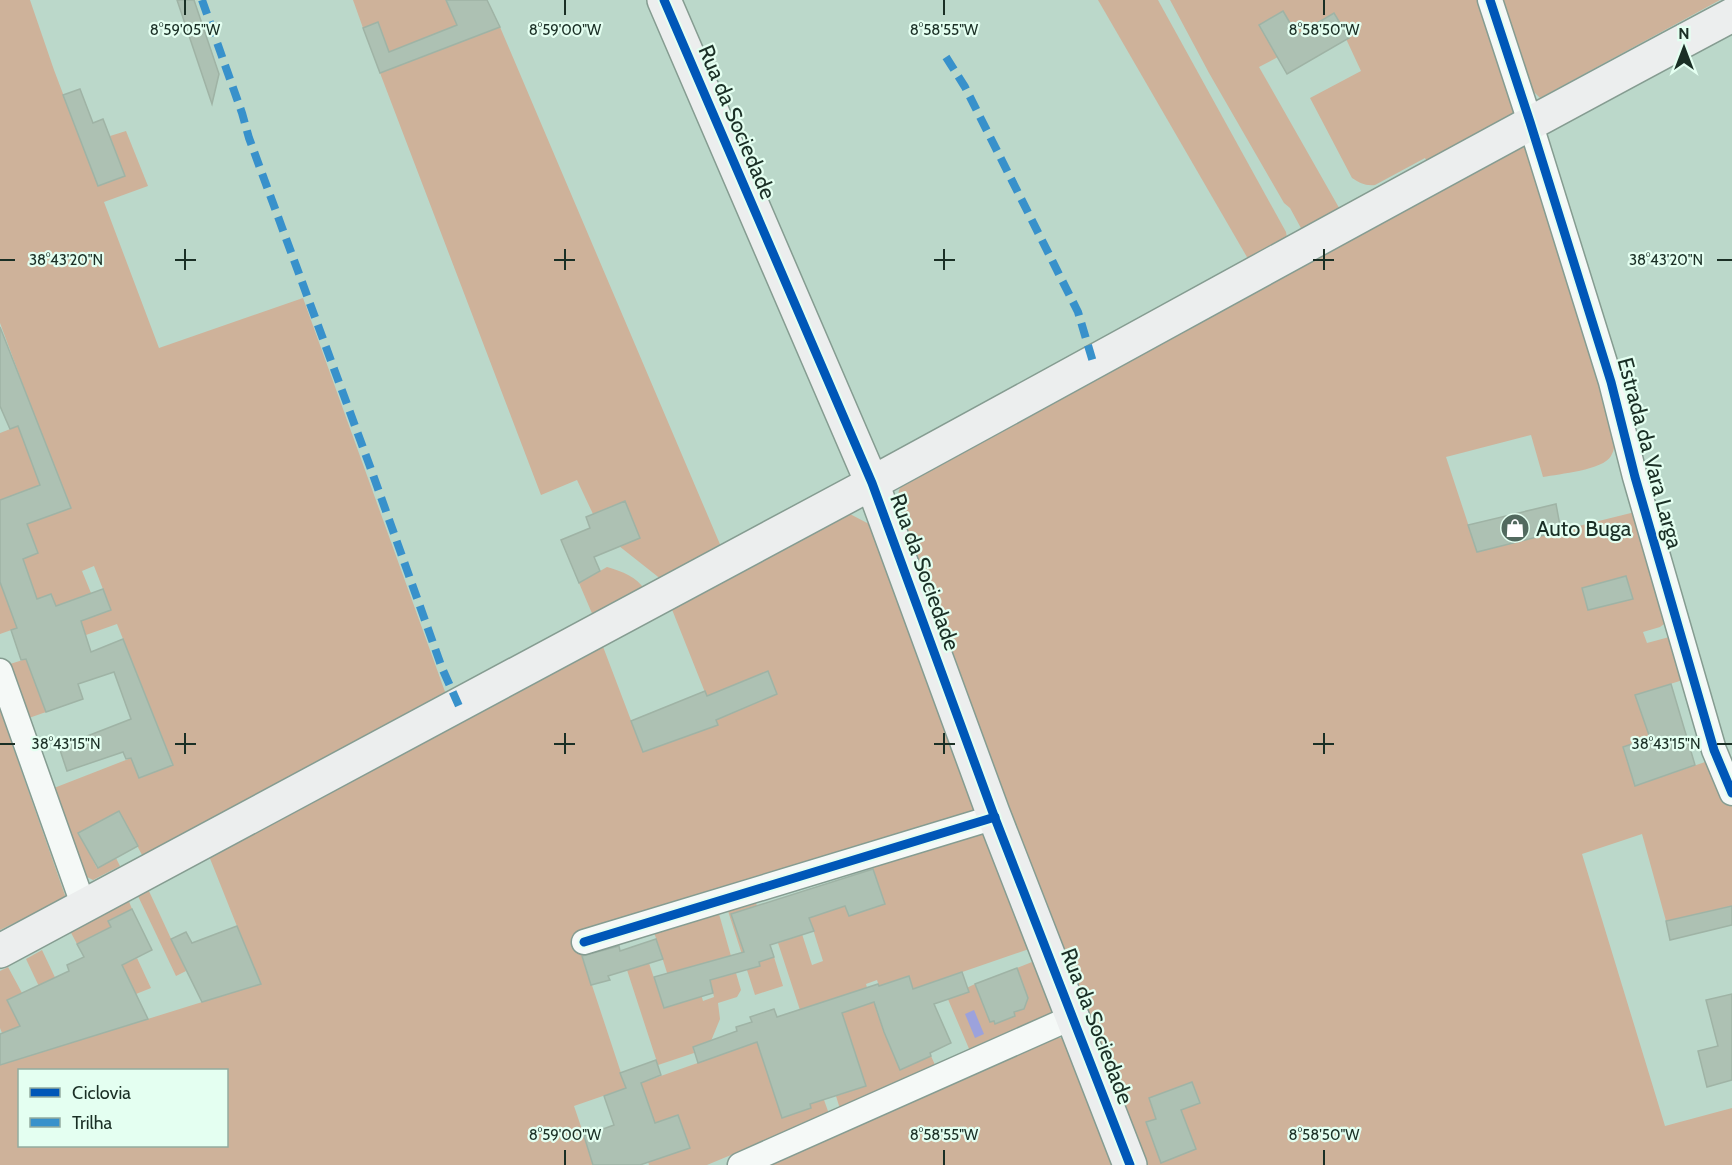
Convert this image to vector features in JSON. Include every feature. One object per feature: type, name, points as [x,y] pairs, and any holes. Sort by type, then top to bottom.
[{"type":"main road","name":"Rua da Sociedade","points":[[664,0],[872,483],[995,817],[1130,1165]]},
{"type":"main road","points":[[0,951],[275,806],[872,483],[1530,122],[1732,15]]},
{"type":"street","name":"Estrada da Vara Larga","points":[[1490,0],[1611,382],[1635,477],[1714,750],[1732,794]]},
{"type":"street","points":[[0,671],[84,907]]},
{"type":"street","points":[[584,942],[995,817]]},
{"type":"street","points":[[740,1165],[1073,1017]]},
{"type":"shaded area","points":[[0,0],[30,0],[98,186],[125,176],[110,136],[126,131],[148,186],[104,202],[159,348],[303,298],[448,700],[142,855],[119,811],[79,833],[97,868],[116,858],[120,866],[93,880],[85,876],[54,788],[131,758],[140,778],[173,764],[117,624],[86,635],[58,612],[86,619],[111,610],[94,566],[82,571],[91,593],[56,606],[51,594],[27,603],[23,559],[38,552],[27,524],[0,500],[0,433],[18,426],[46,493],[36,420],[0,323]]},
{"type":"shaded area","points":[[353,0],[451,0],[447,2],[457,25],[389,52],[378,22],[363,28]]},
{"type":"shaded area","points":[[1098,0],[1158,0],[1286,232],[1287,238],[1251,264]]},
{"type":"shaded area","points":[[1170,0],[1481,0],[1517,106],[1512,122],[1430,168],[1425,158],[1375,185],[1360,183],[1352,178],[1310,98],[1361,71],[1334,13],[1297,35],[1283,11],[1259,25],[1278,57],[1259,67],[1342,213],[1302,230],[1209,73]]},
{"type":"shaded area","points":[[1500,0],[1720,0],[1540,98],[1532,90]]},
{"type":"shaded area","points":[[500,27],[722,549],[662,580],[619,546],[593,514],[577,480],[541,495],[380,73]]},
{"type":"shaded area","points":[[1514,142],[1529,143],[1614,423],[1614,448],[1611,456],[1599,465],[1580,471],[1543,477],[1531,435],[1446,457],[1477,551],[1635,512],[1667,622],[1660,627],[1643,632],[1647,643],[1673,636],[1686,679],[1635,695],[1650,738],[1623,748],[1635,786],[1708,761],[1732,807],[1732,906],[1666,921],[1642,834],[1582,854],[1665,1126],[1732,1108],[1732,1165],[1142,1165],[896,510],[899,490],[911,471]],"holes":[[[1626,576],[1632,599],[1588,610],[1582,588]],[[1192,1082],[1200,1103],[1181,1110],[1196,1149],[1161,1162],[1147,1122],[1156,1119],[1149,1098]]]},
{"type":"shaded area","points":[[850,514],[869,524],[880,543],[979,816],[581,952],[626,1088],[574,1106],[594,1165],[0,1165],[0,1065],[260,984],[207,851],[602,644],[643,752],[718,725],[671,607],[831,516]]},
{"type":"shaded area","points":[[607,567],[633,578],[645,590],[594,618],[579,583]]},
{"type":"shaded area","points":[[0,582],[17,628],[0,634]]},
{"type":"shaded area","points":[[26,659],[46,712],[29,718],[10,664]]},
{"type":"shaded area","points":[[0,710],[66,898],[0,930]]},
{"type":"shaded area","points":[[984,831],[1032,948],[913,989],[909,976],[879,986],[877,980],[866,984],[868,991],[800,1010],[778,943],[802,934],[812,965],[823,961],[809,917],[845,906],[849,916],[884,904],[870,860]]},
{"type":"shaded area","points":[[148,889],[186,971],[176,976],[137,894]]},
{"type":"shaded area","points":[[128,899],[132,909],[108,921],[119,942],[124,964],[137,958],[151,988],[136,994],[131,984],[85,940],[77,944],[69,929]]},
{"type":"shaded area","points":[[755,900],[757,906],[731,914],[748,965],[774,957],[783,986],[755,995],[727,908]]},
{"type":"shaded area","points":[[719,914],[731,956],[693,966],[703,1001],[714,997],[710,980],[736,973],[741,990],[737,997],[718,1003],[720,1019],[711,1041],[693,1047],[694,1053],[658,1065],[627,970],[649,963],[664,1008],[677,1004],[653,929]]},
{"type":"shaded area","points":[[42,950],[61,990],[44,997],[26,959]]},
{"type":"shaded area","points":[[1037,960],[1054,1005],[1050,1016],[970,1051],[947,997],[975,984],[995,1023],[1015,1016],[1014,1012],[1024,1009],[1028,998],[1017,968]]},
{"type":"shaded area","points":[[8,967],[22,993],[7,1000],[25,1036],[7,1031],[2,1033],[0,1028],[0,971]]},
{"type":"shaded area","points":[[874,1002],[900,1070],[931,1056],[936,1067],[840,1109],[836,1096],[866,1086],[842,1013]]},
{"type":"shaded area","points":[[1053,1038],[1063,1038],[1118,1165],[769,1165]]},
{"type":"shaded area","points":[[757,1042],[806,1049],[829,1114],[707,1165],[649,1165],[630,1109],[641,1083]],"holes":[[[795,1060],[811,1108],[782,1118],[766,1069]]]},
{"type":"water","points":[[974,1010],[984,1034],[975,1038],[965,1014]]},
{"type":"building","points":[[177,0],[194,0],[219,74],[212,104]]},
{"type":"building","points":[[446,0],[487,0],[500,27],[380,73],[363,28],[378,22],[389,52],[457,25]]},
{"type":"building","points":[[1283,11],[1297,35],[1334,13],[1349,38],[1287,74],[1259,25]]},
{"type":"building","points":[[80,89],[93,123],[103,119],[125,176],[98,186],[63,95]]},
{"type":"building","points":[[0,327],[71,508],[27,524],[38,553],[23,559],[37,599],[51,594],[56,606],[103,589],[111,610],[81,621],[91,652],[123,639],[173,765],[139,778],[131,758],[126,759],[123,752],[67,771],[59,747],[131,719],[114,672],[78,684],[83,699],[46,712],[26,659],[21,660],[11,630],[17,628],[0,582],[0,500],[40,485],[18,426],[10,429],[0,406]]},
{"type":"building","points":[[625,501],[640,538],[594,557],[600,571],[579,583],[561,540],[590,528],[586,517]]},
{"type":"building","name":"Auto Buga","points":[[1556,504],[1561,531],[1477,552],[1468,525]]},
{"type":"building","points":[[1626,576],[1633,599],[1588,610],[1582,588]]},
{"type":"building","points":[[768,671],[777,694],[716,720],[718,725],[643,752],[631,721],[705,691],[707,696]]},
{"type":"building","points":[[1671,684],[1695,765],[1635,786],[1623,747],[1650,738],[1635,695]]},
{"type":"building","points":[[119,811],[138,846],[98,868],[78,833]]},
{"type":"building","points":[[873,869],[885,904],[849,916],[845,906],[809,918],[814,931],[770,945],[774,957],[759,962],[760,966],[710,980],[713,993],[664,1008],[654,977],[744,952],[731,914]]},
{"type":"building","points":[[1732,906],[1732,925],[1670,940],[1666,921]]},
{"type":"building","points":[[132,909],[152,950],[122,965],[148,1019],[0,1065],[0,1034],[20,1026],[7,1000],[69,971],[67,965],[84,957],[77,944],[111,927],[108,921]]},
{"type":"building","points":[[237,926],[261,984],[202,1002],[171,939],[186,932],[192,943]]},
{"type":"building","points":[[656,939],[663,959],[608,976],[610,980],[591,985],[582,956],[619,946],[620,951]]},
{"type":"building","points":[[1017,968],[1028,998],[1024,1009],[1014,1012],[1015,1016],[995,1024],[994,1021],[990,1022],[975,984]]},
{"type":"building","points":[[962,972],[969,992],[934,1004],[951,1043],[930,1053],[931,1056],[900,1070],[874,1002],[842,1013],[866,1086],[810,1104],[811,1108],[782,1118],[757,1042],[698,1063],[693,1047],[737,1031],[736,1027],[752,1022],[750,1017],[774,1009],[777,1017],[909,976],[913,989]]},
{"type":"building","points":[[1732,994],[1732,1080],[1707,1087],[1698,1051],[1718,1046],[1706,1000]]},
{"type":"building","points":[[656,1060],[661,1075],[641,1083],[655,1123],[678,1115],[690,1148],[640,1165],[593,1165],[584,1136],[614,1125],[604,1096],[626,1088],[620,1073]]},
{"type":"building","points":[[1192,1082],[1200,1103],[1181,1110],[1196,1149],[1161,1163],[1146,1122],[1156,1119],[1149,1098]]},
{"type":"marked path","points":[[202,0],[249,138],[442,668],[459,706]]},
{"type":"marked path","points":[[946,57],[965,87],[1078,312],[1093,362]]},
{"type":"cycle path","points":[[664,0],[872,483],[993,813],[1130,1165]]},
{"type":"cycle path","points":[[1490,0],[1611,382],[1635,477],[1714,750],[1732,793]]},
{"type":"cycle path","points":[[584,942],[995,817]]},
{"type":"place","name":"Auto Buga","points":[[1515,528]]}]
